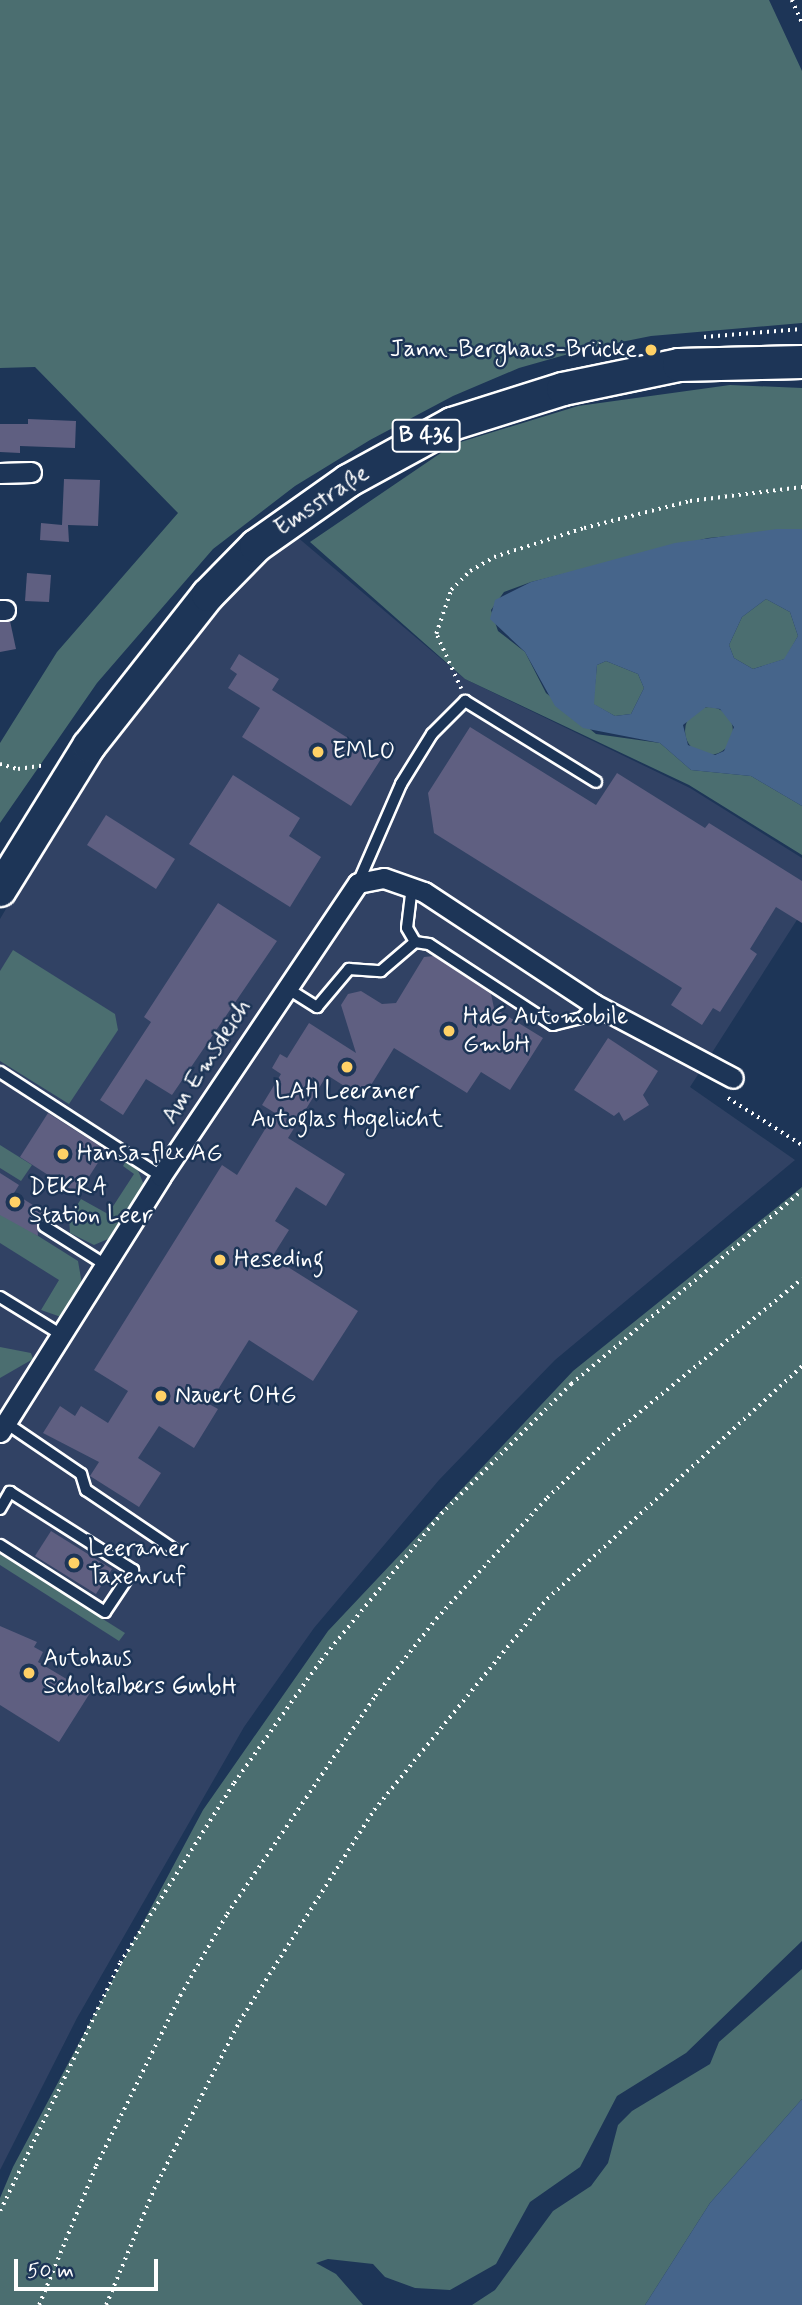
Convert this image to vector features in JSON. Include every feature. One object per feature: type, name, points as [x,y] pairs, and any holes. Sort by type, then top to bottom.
[{"type":"main road","name":"Emsstraße","points":[[0,890],[89,746],[208,596],[256,546],[348,481],[452,424],[574,386],[679,365],[802,362]]},
{"type":"street","points":[[0,473],[31,472]]},
{"type":"street","points":[[358,883],[384,878],[412,886],[594,1004],[733,1078]]},
{"type":"street","name":"Am Emsdeich","points":[[5,1418],[62,1335],[161,1176],[285,987],[358,883]]},
{"type":"lane","points":[[465,701],[596,782]]},
{"type":"lane","name":"Am Emsdeich","points":[[358,883],[401,784],[432,734],[465,701]]},
{"type":"lane","points":[[412,886],[407,928],[415,942]]},
{"type":"lane","points":[[285,987],[317,1007],[349,969],[381,971],[415,942],[429,944],[553,1025],[582,1018],[594,1004]]},
{"type":"lane","points":[[0,1072],[161,1176]]},
{"type":"lane","points":[[44,1226],[106,1265]]},
{"type":"lane","points":[[0,1297],[62,1335]]},
{"type":"lane","points":[[5,1418],[81,1474],[86,1490],[176,1550]]},
{"type":"lane","points":[[0,1509],[10,1492],[133,1570],[105,1612],[0,1545]]},
{"type":"path","points":[[792,0],[802,22]]},
{"type":"path","points":[[465,701],[436,634],[451,590],[470,571],[494,557],[584,528],[690,501],[802,487]]},
{"type":"path","points":[[0,764],[18,769],[52,764]]},
{"type":"path","points":[[0,2211],[120,1963],[234,1783],[321,1660],[441,1514],[562,1393],[802,1191]]},
{"type":"path","points":[[39,2305],[96,2166],[180,1996],[227,1914],[375,1696],[436,1619],[547,1498],[618,1430],[802,1279]]},
{"type":"path","points":[[106,2305],[154,2189],[239,2022],[374,1810],[547,1599],[802,1366]]},
{"type":"shaded area","points":[[777,529],[802,529],[802,806],[751,776],[691,770],[660,743],[583,728],[555,706],[525,652],[490,619],[495,600],[531,582],[675,543]],"holes":[[[766,599],[790,612],[798,636],[784,659],[753,669],[734,658],[729,645],[742,617]],[[606,661],[638,674],[644,688],[631,714],[615,716],[594,704],[597,665]],[[706,707],[720,709],[734,727],[724,751],[715,755],[688,745],[683,725]]]},
{"type":"shaded area","points":[[296,536],[465,679],[690,788],[802,858],[802,912],[690,1087],[795,1160],[555,1360],[439,1480],[314,1628],[244,1727],[77,2018],[0,2170],[0,919],[98,754],[253,568]]},
{"type":"shaded area","points":[[802,2099],[802,2305],[645,2305],[710,2203]]},
{"type":"green space","points":[[0,0],[769,0],[802,71],[802,323],[651,336],[586,349],[519,368],[453,396],[370,440],[295,486],[213,549],[97,683],[0,823],[0,743],[57,652],[178,513],[35,367],[0,368]]},
{"type":"green space","points":[[730,385],[802,388],[802,529],[708,538],[531,582],[504,592],[491,610],[498,631],[525,652],[546,693],[596,734],[660,743],[691,770],[751,776],[802,806],[802,855],[689,785],[465,679],[310,542],[454,444],[578,406]]},
{"type":"green space","points":[[766,599],[790,612],[798,636],[785,659],[753,669],[734,658],[729,645],[742,617]]},
{"type":"green space","points":[[606,661],[638,674],[644,688],[631,714],[615,716],[593,704],[597,665]]},
{"type":"green space","points":[[709,707],[726,714],[733,731],[726,748],[709,755],[692,748],[685,731],[692,714]]},
{"type":"green space","points":[[13,950],[115,1014],[118,1030],[69,1104],[0,1061],[0,971]]},
{"type":"green space","points":[[0,1145],[32,1165],[21,1181],[0,1168]]},
{"type":"green space","points":[[126,1161],[137,1168],[144,1185],[108,1239],[94,1245],[70,1233],[69,1218],[81,1199],[108,1214],[134,1174],[123,1166]]},
{"type":"green space","points":[[802,1187],[802,1941],[686,2053],[617,2096],[580,2167],[530,2202],[496,2264],[450,2290],[415,2288],[385,2277],[373,2264],[328,2259],[316,2263],[336,2274],[363,2305],[0,2305],[0,2198],[13,2167],[203,1810],[328,1631],[573,1371]]},
{"type":"green space","points":[[0,1212],[78,1261],[82,1284],[61,1317],[41,1310],[59,1280],[0,1243]]},
{"type":"green space","points":[[0,1347],[31,1353],[33,1359],[0,1378]]},
{"type":"green space","points":[[0,1554],[125,1633],[119,1641],[0,1565]]},
{"type":"green space","points":[[802,1969],[802,2099],[710,2203],[645,2305],[472,2305],[495,2290],[553,2211],[591,2186],[608,2163],[618,2125],[632,2111],[710,2064],[719,2042]]},
{"type":"building","points":[[28,419],[76,421],[75,448],[20,446],[20,453],[0,452],[0,424],[28,424]]},
{"type":"building","points":[[64,479],[100,480],[98,526],[68,525],[69,542],[40,540],[41,523],[62,525]]},
{"type":"building","points":[[27,573],[51,575],[49,602],[25,601]]},
{"type":"building","points":[[10,621],[16,649],[0,652],[0,622]]},
{"type":"building","name":"EMLO","points":[[239,654],[279,679],[272,690],[381,759],[351,806],[242,737],[260,708],[228,688],[237,674],[230,669]]},
{"type":"building","points":[[470,727],[596,805],[617,773],[705,828],[709,823],[802,881],[802,923],[776,907],[750,949],[757,954],[720,1012],[713,1008],[702,1025],[671,1005],[682,988],[434,833],[428,793]]},
{"type":"building","points":[[233,775],[300,818],[289,836],[321,857],[290,907],[189,844]]},
{"type":"building","points":[[106,815],[175,859],[156,889],[87,845]]},
{"type":"building","points":[[218,903],[277,941],[172,1095],[146,1079],[123,1115],[100,1100],[151,1022],[144,1017]]},
{"type":"building","points":[[434,956],[491,994],[494,1008],[543,1038],[510,1090],[481,1072],[467,1093],[394,1048],[363,1098],[327,1075],[288,1138],[345,1174],[326,1206],[296,1187],[275,1221],[289,1230],[272,1257],[358,1311],[313,1381],[249,1340],[209,1404],[218,1409],[194,1448],[159,1426],[138,1458],[161,1473],[139,1507],[90,1476],[99,1462],[43,1433],[60,1406],[75,1416],[81,1406],[108,1423],[128,1391],[94,1370],[222,1165],[237,1175],[275,1113],[262,1105],[281,1074],[272,1068],[280,1054],[287,1058],[309,1023],[356,1053],[341,1005],[348,994],[361,991],[382,1004],[396,1003],[424,957]]},
{"type":"building","points":[[608,1038],[658,1071],[643,1095],[649,1105],[624,1121],[619,1112],[614,1116],[574,1090]]},
{"type":"building","name":"Hansa-flex AG","points":[[48,1113],[106,1150],[78,1194],[20,1157]]},
{"type":"building","name":"DEKRA Station Leer","points":[[0,1173],[19,1185],[14,1193],[50,1216],[37,1223],[38,1236],[0,1215]]},
{"type":"building","name":"Leeraner Taxenruf","points":[[51,1531],[112,1569],[96,1594],[35,1556]]},
{"type":"building","name":"Autohaus Scholtalbers GmbH","points":[[0,1626],[37,1642],[34,1647],[43,1652],[38,1662],[90,1693],[59,1742],[0,1705]]},
{"type":"place","name":"Jann-Berghaus-Brücke","points":[[651,350]]},
{"type":"place","name":"EMLO","points":[[318,752]]},
{"type":"place","name":"HdG Automobile GmbH","points":[[449,1031]]},
{"type":"place","name":"LAH Leeraner Autoglas Hogelücht","points":[[347,1067]]},
{"type":"place","name":"Hansa-flex AG","points":[[63,1154]]},
{"type":"place","name":"DEKRA Station Leer","points":[[15,1202]]},
{"type":"place","name":"Heseding","points":[[220,1260]]},
{"type":"place","name":"Nauert OHG","points":[[161,1396]]},
{"type":"place","name":"Leeraner Taxenruf","points":[[74,1563]]},
{"type":"place","name":"Autohaus Scholtalbers GmbH","points":[[29,1673]]}]
